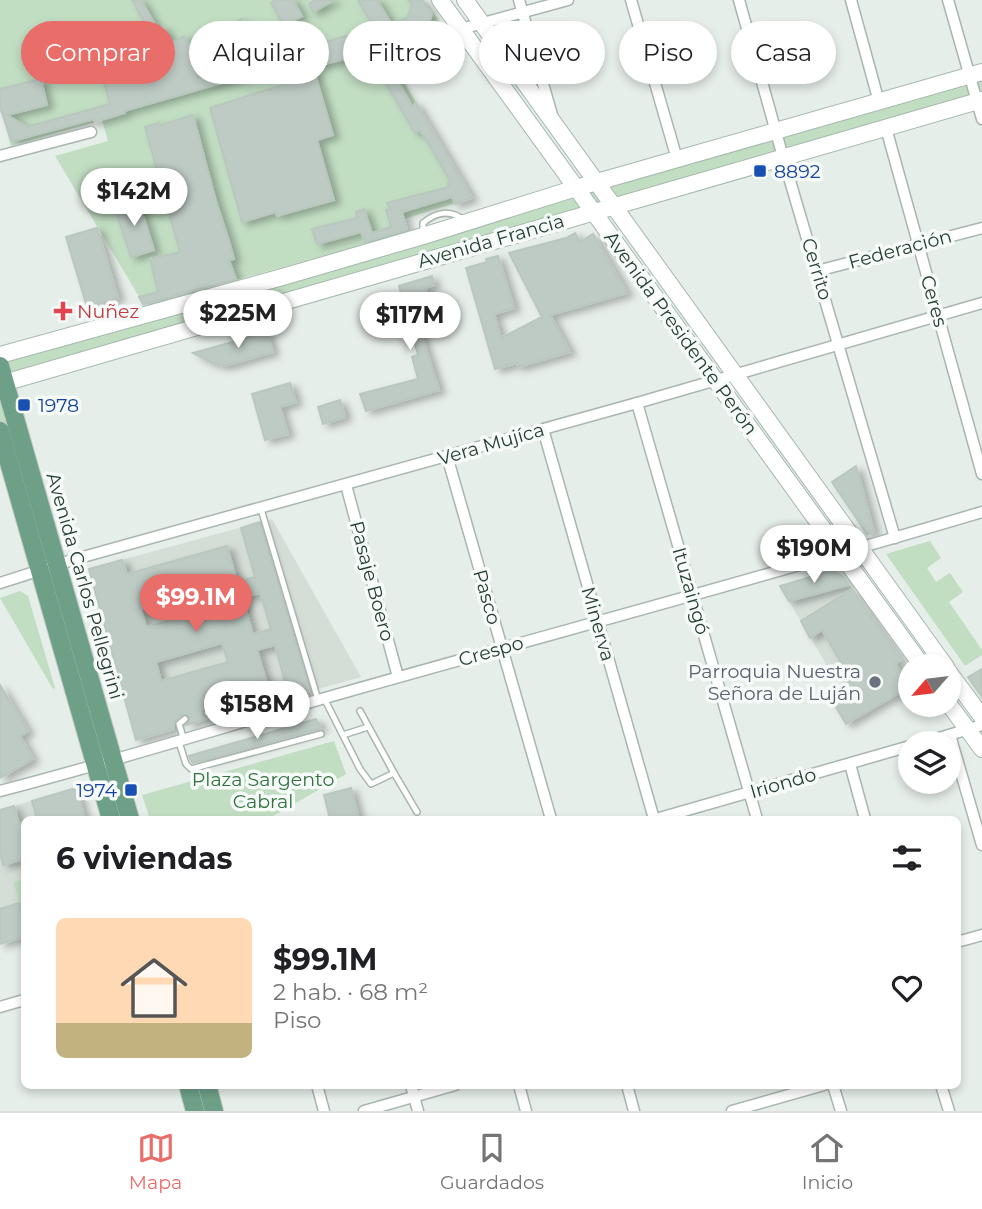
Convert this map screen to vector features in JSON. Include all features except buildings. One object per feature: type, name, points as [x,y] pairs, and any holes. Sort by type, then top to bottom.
[{"type":"main road","name":"Avenida Presidente Perón","points":[[440,0],[455,21]]},
{"type":"main road","name":"Avenida Presidente Perón","points":[[465,0],[480,21]]},
{"type":"main road","name":"Avenida Presidente Perón","points":[[465,35],[914,654]]},
{"type":"main road","name":"Avenida Francia","points":[[0,355],[286,276],[576,188],[976,74]]},
{"type":"main road","name":"Avenida Presidente Perón","points":[[525,84],[936,654]]},
{"type":"main road","name":"Avenida Francia","points":[[2,377],[288,300],[979,101]]},
{"type":"main road","points":[[477,220],[477,229],[487,243]]},
{"type":"main road","points":[[286,276],[288,300]]},
{"type":"main road","name":"Avenida Carlos Pellegrini","points":[[2,377],[49,568],[105,764],[129,816]]},
{"type":"main road","name":"Avenida Carlos Pellegrini","points":[[0,431],[49,568]]},
{"type":"main road","name":"Avenida Presidente Perón","points":[[961,688],[982,717]]},
{"type":"main road","points":[[961,715],[975,727],[982,749]]},
{"type":"main road","name":"Avenida Carlos Pellegrini","points":[[105,764],[111,816]]},
{"type":"main road","points":[[189,1089],[195,1111]]},
{"type":"main road","points":[[208,1089],[214,1111]]},
{"type":"street","points":[[519,0],[555,127]]},
{"type":"street","points":[[493,21],[568,0]]},
{"type":"street","points":[[631,0],[677,159]]},
{"type":"street","name":"Cerrito","points":[[739,0],[895,538]]},
{"type":"street","points":[[851,0],[879,102]]},
{"type":"street","points":[[948,0],[976,74],[982,119]]},
{"type":"street","name":"Ceres","points":[[886,128],[982,474]]},
{"type":"street","points":[[0,156],[91,132]]},
{"type":"street","name":"Federación","points":[[817,271],[982,228]]},
{"type":"street","name":"Vera Mujíca","points":[[0,583],[982,303]]},
{"type":"street","name":"Ituzaingó","points":[[637,403],[756,816]]},
{"type":"street","name":"Minerva","points":[[543,429],[654,816]]},
{"type":"street","name":"Pasco","points":[[447,456],[550,816]]},
{"type":"street","name":"Pasaje Boero","points":[[346,485],[398,677]]},
{"type":"street","name":"Crespo","points":[[0,791],[105,764],[321,699],[860,549],[982,512]]},
{"type":"street","name":"Iriondo","points":[[666,816],[898,750]]},
{"type":"street","points":[[850,764],[864,816]]},
{"type":"street","points":[[961,773],[982,845]]},
{"type":"street","points":[[961,941],[982,935]]},
{"type":"street","points":[[0,1007],[21,1001]]},
{"type":"street","points":[[318,1089],[324,1111]]},
{"type":"street","points":[[520,1089],[526,1111]]},
{"type":"street","points":[[627,1089],[634,1111]]},
{"type":"street","points":[[732,1111],[810,1089]]},
{"type":"street","points":[[835,1089],[841,1111]]},
{"type":"street","points":[[942,1089],[948,1111]]},
{"type":"street","points":[[364,1111],[413,1091],[418,1111]]},
{"type":"lane","points":[[261,509],[321,699],[368,782],[371,784],[394,772]]},
{"type":"lane","points":[[270,695],[277,696],[281,711]]},
{"type":"lane","points":[[207,713],[244,702]]},
{"type":"lane","points":[[360,711],[417,812]]},
{"type":"lane","points":[[185,719],[179,724],[186,764],[191,769],[321,734]]},
{"type":"lane","points":[[343,736],[368,727]]},
{"type":"shaded area","points":[[272,519],[361,677],[136,740],[89,569]]},
{"type":"shaded area","points":[[833,570],[844,578],[885,635],[829,669],[780,586]]},
{"type":"shaded area","points":[[76,788],[84,816],[21,816],[21,880],[13,882],[21,910],[21,938],[0,944],[0,810]]},
{"type":"green space","points":[[0,0],[424,0],[439,21],[343,21],[343,84],[406,84],[472,198],[404,219],[408,233],[144,305],[55,156],[108,141],[102,120],[11,146],[0,107]]},
{"type":"green space","points":[[982,72],[982,100],[5,382],[129,816],[110,816],[0,431],[0,355]]},
{"type":"green space","points":[[930,541],[941,558],[927,568],[936,582],[950,573],[963,592],[949,602],[982,650],[982,655],[965,666],[961,654],[957,654],[886,554]]},
{"type":"green space","points":[[20,591],[28,596],[55,688],[53,689],[0,598]]},
{"type":"green space","name":"Plaza Sargento Cabral","points":[[334,741],[346,774],[273,816],[149,816],[142,795]]},
{"type":"green space","points":[[21,880],[21,910],[13,882]]},
{"type":"place","name":"8892","points":[[760,171]]},
{"type":"place","name":"Nuñez","points":[[63,311]]},
{"type":"place","name":"1978","points":[[24,405]]},
{"type":"place","name":"Parroquia Nuestra Señora de Luján","points":[[875,682]]},
{"type":"place","name":"1974","points":[[131,790]]}]
